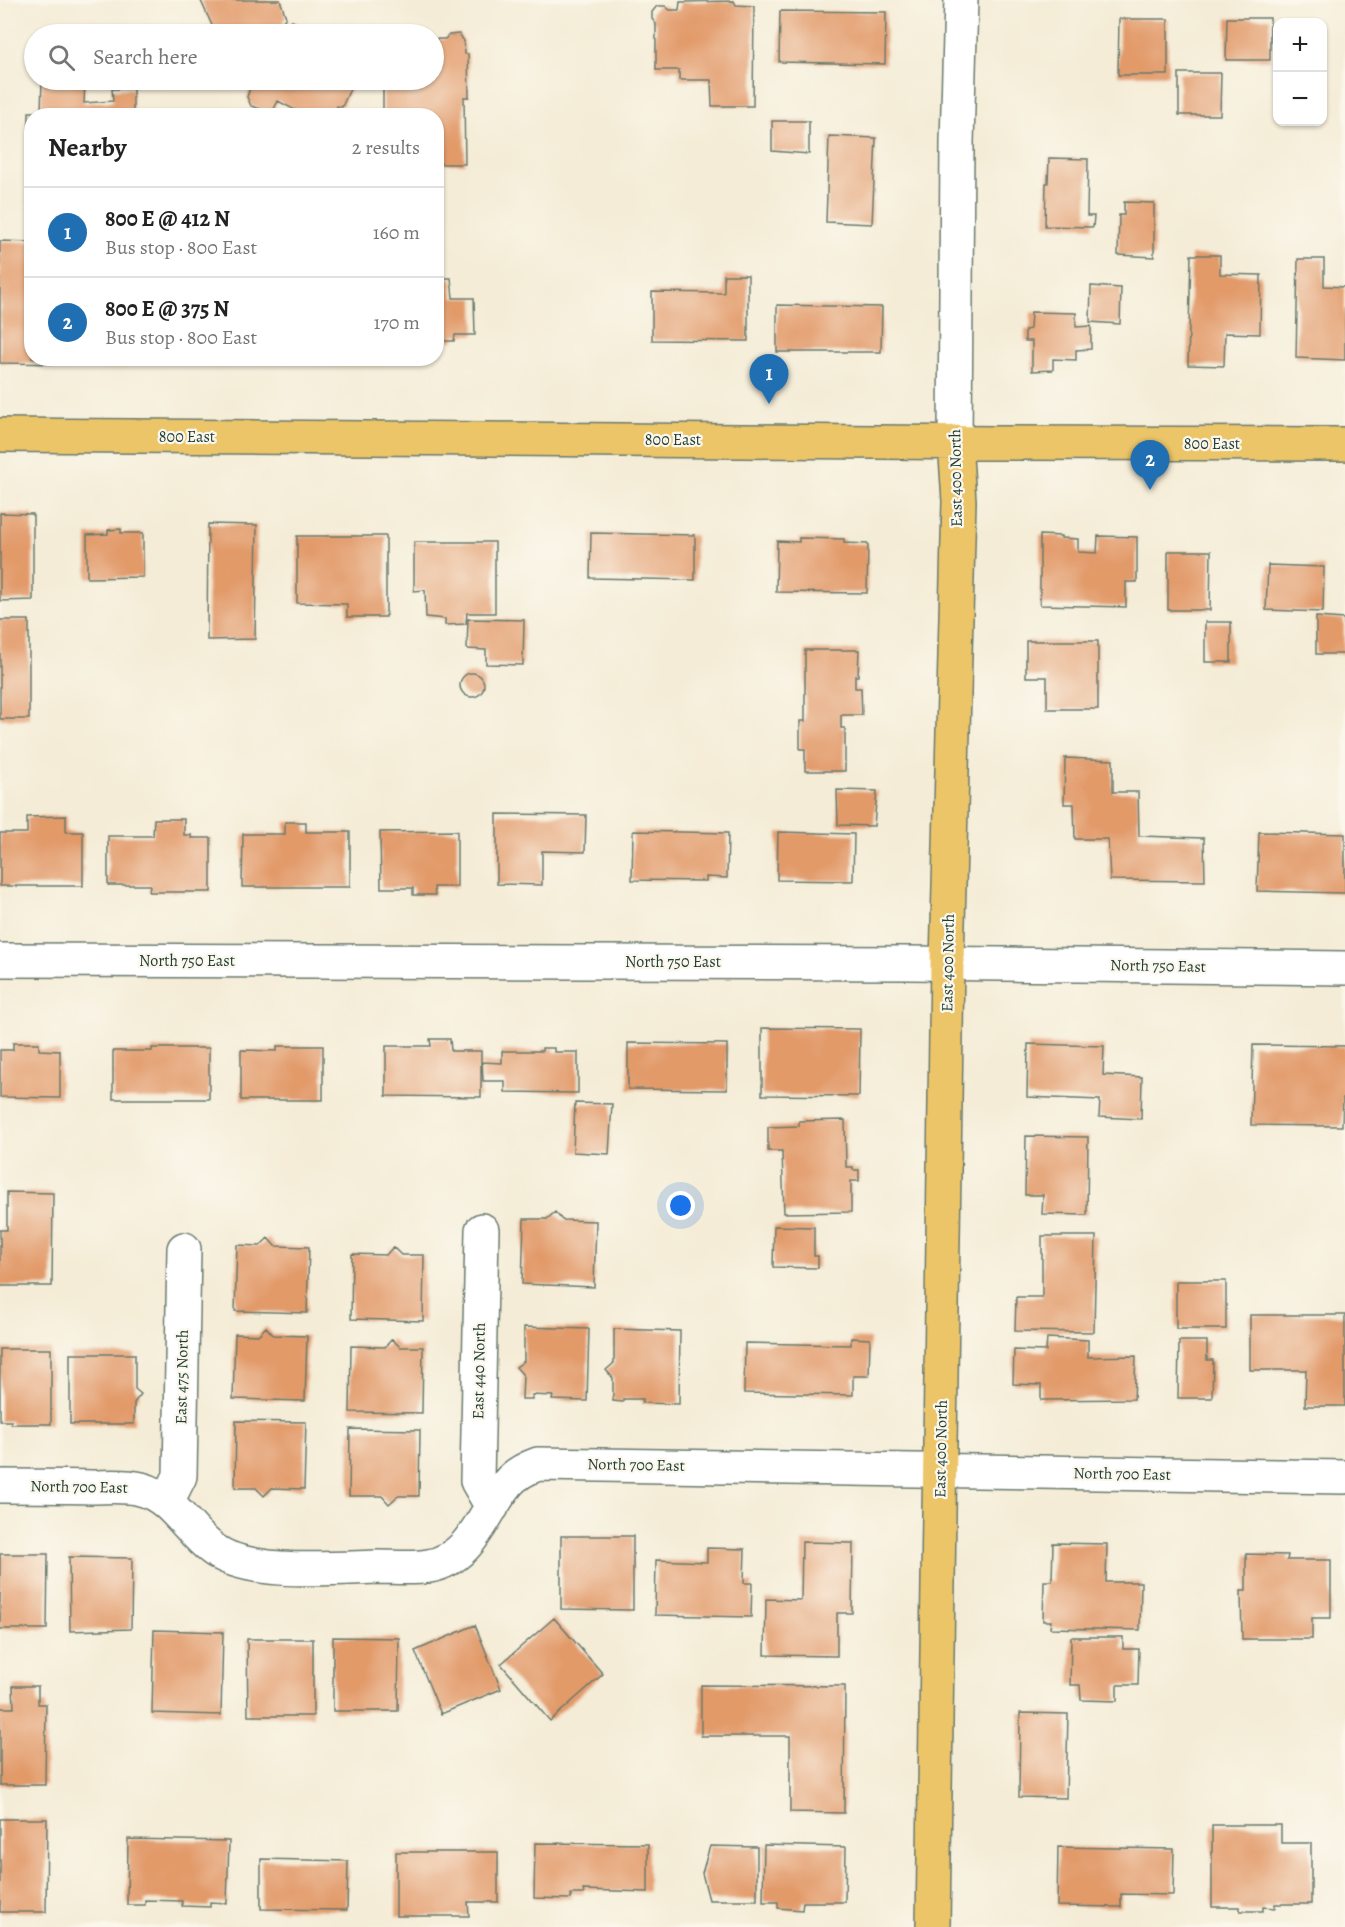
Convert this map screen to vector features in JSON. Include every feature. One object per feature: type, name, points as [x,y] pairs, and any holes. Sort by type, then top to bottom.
[{"type":"main road","name":"800 East","points":[[0,435],[1345,444]]},
{"type":"main road","name":"East 400 North","points":[[933,1927],[947,963],[959,501],[955,442]]},
{"type":"street","name":"East 400 North","points":[[955,442],[957,144],[961,0]]},
{"type":"street","name":"North 750 East","points":[[0,960],[947,963],[1345,968]]},
{"type":"street","name":"East 440 North","points":[[482,1230],[477,1481],[492,1507]]},
{"type":"street","name":"East 475 North","points":[[167,1502],[180,1476],[184,1249]]},
{"type":"street","name":"North 700 East","points":[[0,1486],[142,1489],[167,1502],[193,1532],[214,1551],[234,1561],[255,1566],[310,1568],[429,1566],[453,1557],[466,1546],[508,1482],[523,1470],[538,1464],[1345,1477]]},
{"type":"building","points":[[280,0],[286,17],[283,21],[285,24],[211,24],[201,1]]},
{"type":"building","points":[[734,1],[736,5],[754,6],[753,106],[712,106],[711,80],[679,80],[679,70],[656,70],[656,24],[652,19],[652,12],[657,6],[679,10],[680,2]]},
{"type":"building","points":[[780,11],[886,12],[885,64],[779,62]]},
{"type":"building","points":[[1227,18],[1270,18],[1270,60],[1226,60]]},
{"type":"building","points":[[1119,19],[1168,19],[1168,75],[1118,75]]},
{"type":"building","points":[[459,34],[464,41],[465,54],[468,54],[469,97],[464,97],[465,164],[444,164],[444,108],[383,108],[383,90],[444,90],[444,39],[449,35]]},
{"type":"building","points":[[1179,73],[1221,73],[1220,115],[1179,115]]},
{"type":"building","points":[[42,90],[85,90],[84,103],[113,101],[112,90],[133,90],[133,108],[41,108]]},
{"type":"building","points":[[249,90],[350,90],[342,107],[337,106],[336,108],[291,108],[278,101],[274,108],[257,108],[251,106],[247,97]]},
{"type":"building","points":[[772,121],[809,121],[809,154],[772,151]]},
{"type":"building","points":[[829,136],[876,138],[872,224],[826,222]]},
{"type":"building","points":[[1049,158],[1088,159],[1087,216],[1094,216],[1093,227],[1045,226]]},
{"type":"building","points":[[1124,202],[1154,203],[1154,257],[1118,255],[1119,215],[1124,215]]},
{"type":"building","points":[[0,241],[24,242],[24,363],[0,363]]},
{"type":"building","points":[[1191,255],[1220,255],[1220,274],[1261,275],[1260,334],[1225,333],[1224,366],[1188,365]]},
{"type":"building","points":[[1298,259],[1324,259],[1324,286],[1345,287],[1345,360],[1296,358]]},
{"type":"building","points":[[724,275],[748,275],[748,341],[652,340],[652,292],[724,293]]},
{"type":"building","points":[[444,278],[451,278],[453,298],[474,298],[475,335],[455,335],[454,341],[444,341]]},
{"type":"building","points":[[1091,286],[1121,288],[1120,324],[1090,322]]},
{"type":"building","points":[[777,305],[882,307],[881,352],[777,352]]},
{"type":"building","points":[[1031,312],[1076,313],[1076,327],[1091,326],[1091,349],[1076,350],[1076,360],[1053,359],[1053,370],[1032,371],[1032,341],[1025,341],[1025,330],[1030,329]]},
{"type":"building","points":[[0,513],[33,514],[33,600],[0,601]]},
{"type":"building","points":[[208,524],[257,525],[255,639],[207,640]]},
{"type":"building","points":[[121,529],[121,533],[143,533],[143,577],[87,578],[87,535],[108,534],[108,530]]},
{"type":"building","points":[[591,533],[695,535],[695,580],[590,578]]},
{"type":"building","points":[[1040,535],[1078,539],[1078,552],[1097,553],[1098,536],[1137,537],[1137,582],[1126,582],[1126,607],[1040,605]]},
{"type":"building","points":[[297,536],[386,536],[386,617],[347,617],[347,604],[297,603]]},
{"type":"building","points":[[799,538],[844,539],[844,543],[868,544],[867,593],[776,592],[777,541],[799,542]]},
{"type":"building","points":[[414,542],[495,542],[495,613],[467,613],[466,624],[445,625],[445,619],[426,617],[425,590],[414,591]]},
{"type":"building","points":[[1168,551],[1211,551],[1210,610],[1168,610]]},
{"type":"building","points":[[1268,565],[1324,567],[1323,612],[1266,610]]},
{"type":"building","points":[[1316,617],[1344,619],[1344,654],[1316,654]]},
{"type":"building","points":[[468,619],[524,620],[523,665],[486,664],[486,650],[467,649]]},
{"type":"building","points":[[0,620],[29,620],[29,719],[0,719]]},
{"type":"building","points":[[1205,622],[1231,622],[1231,662],[1205,662]]},
{"type":"building","points":[[1026,641],[1098,641],[1098,709],[1047,709],[1047,677],[1026,677]]},
{"type":"building","points":[[805,650],[859,650],[855,688],[861,688],[862,715],[841,715],[841,728],[845,728],[845,771],[805,771],[805,749],[800,749],[800,721],[805,721]]},
{"type":"building","points":[[472,673],[481,676],[484,685],[481,694],[472,697],[463,694],[460,685],[463,676]]},
{"type":"building","points":[[1065,758],[1113,760],[1113,792],[1138,792],[1139,836],[1204,838],[1205,881],[1110,880],[1108,839],[1075,839],[1074,804],[1064,804]]},
{"type":"building","points":[[837,790],[877,791],[874,826],[838,825]]},
{"type":"building","points":[[497,814],[586,815],[585,852],[542,851],[542,885],[497,884]]},
{"type":"building","points":[[66,816],[66,832],[83,832],[83,886],[0,886],[0,833],[27,833],[27,817]]},
{"type":"building","points":[[154,819],[184,819],[184,835],[191,835],[191,838],[211,838],[211,892],[149,892],[150,885],[108,885],[108,836],[153,836]]},
{"type":"building","points":[[285,822],[306,822],[306,832],[350,832],[350,887],[242,887],[243,834],[285,834]]},
{"type":"building","points":[[457,831],[457,887],[434,887],[435,895],[413,895],[413,888],[381,888],[380,832]]},
{"type":"building","points":[[633,831],[728,833],[727,878],[706,877],[706,881],[632,880]]},
{"type":"building","points":[[778,832],[854,834],[853,881],[777,880]]},
{"type":"building","points":[[1259,832],[1345,834],[1345,893],[1257,891]]},
{"type":"building","points":[[762,1028],[860,1029],[859,1096],[762,1095]]},
{"type":"building","points":[[430,1039],[450,1039],[451,1051],[481,1051],[481,1097],[386,1096],[386,1046],[431,1046]]},
{"type":"building","points":[[13,1043],[39,1043],[39,1050],[60,1051],[60,1098],[0,1097],[0,1050],[13,1050]]},
{"type":"building","points":[[628,1043],[727,1044],[727,1090],[628,1089]]},
{"type":"building","points":[[1028,1044],[1104,1046],[1103,1075],[1142,1077],[1141,1119],[1099,1117],[1100,1100],[1027,1097]]},
{"type":"building","points":[[1253,1045],[1345,1046],[1345,1098],[1343,1098],[1342,1126],[1251,1125]]},
{"type":"building","points":[[277,1046],[323,1046],[323,1100],[241,1100],[241,1050],[277,1051]]},
{"type":"building","points":[[152,1048],[209,1048],[209,1099],[113,1099],[113,1051],[152,1051]]},
{"type":"building","points":[[542,1048],[554,1048],[554,1052],[578,1052],[578,1093],[505,1092],[505,1081],[483,1081],[482,1062],[502,1063],[502,1051],[542,1051]]},
{"type":"building","points":[[575,1103],[612,1104],[609,1154],[573,1152]]},
{"type":"building","points":[[845,1120],[846,1167],[859,1170],[859,1181],[851,1181],[851,1212],[784,1213],[782,1151],[768,1151],[768,1127],[799,1126],[799,1121]]},
{"type":"building","points":[[1026,1136],[1088,1137],[1087,1215],[1042,1214],[1043,1195],[1025,1195]]},
{"type":"building","points":[[7,1192],[53,1193],[52,1286],[0,1286],[0,1230],[7,1230]]},
{"type":"building","points":[[555,1212],[562,1220],[596,1221],[594,1287],[522,1284],[524,1219],[547,1219]]},
{"type":"building","points":[[774,1226],[814,1227],[814,1256],[818,1256],[818,1268],[773,1267]]},
{"type":"building","points":[[1042,1236],[1096,1236],[1094,1332],[1015,1331],[1016,1297],[1042,1297]]},
{"type":"building","points":[[268,1238],[275,1246],[309,1247],[307,1313],[235,1311],[237,1245],[260,1246]]},
{"type":"building","points":[[393,1247],[401,1255],[424,1255],[423,1321],[351,1319],[352,1254],[386,1255]]},
{"type":"building","points":[[1176,1281],[1226,1281],[1226,1329],[1176,1329]]},
{"type":"building","points":[[1250,1315],[1345,1315],[1345,1406],[1305,1406],[1306,1370],[1250,1370]]},
{"type":"building","points":[[266,1327],[273,1335],[307,1336],[305,1401],[233,1399],[235,1334],[258,1335]]},
{"type":"building","points":[[524,1327],[589,1329],[587,1401],[552,1400],[553,1396],[532,1395],[532,1399],[522,1399],[523,1375],[516,1367],[524,1361]]},
{"type":"building","points":[[614,1329],[680,1331],[679,1404],[642,1403],[643,1399],[613,1401],[613,1378],[606,1370],[614,1363]]},
{"type":"building","points":[[851,1338],[870,1339],[869,1376],[853,1376],[853,1395],[744,1393],[745,1343],[851,1345]]},
{"type":"building","points":[[1047,1338],[1088,1340],[1088,1357],[1136,1356],[1134,1399],[1041,1400],[1041,1385],[1013,1384],[1014,1350],[1046,1351]]},
{"type":"building","points":[[392,1339],[400,1347],[423,1347],[422,1413],[350,1412],[351,1346],[385,1347]]},
{"type":"building","points":[[1179,1341],[1207,1341],[1207,1360],[1213,1360],[1212,1398],[1178,1398]]},
{"type":"building","points":[[0,1349],[51,1349],[51,1424],[11,1424],[11,1421],[0,1421]]},
{"type":"building","points":[[70,1354],[135,1354],[135,1389],[141,1394],[134,1403],[134,1424],[70,1424]]},
{"type":"building","points":[[236,1421],[306,1422],[304,1489],[272,1488],[264,1496],[256,1488],[235,1488]]},
{"type":"building","points":[[350,1429],[420,1430],[419,1496],[398,1496],[389,1504],[382,1496],[349,1496]]},
{"type":"building","points":[[561,1536],[633,1536],[633,1610],[561,1609]]},
{"type":"building","points":[[802,1542],[853,1543],[852,1613],[837,1613],[837,1656],[765,1655],[766,1599],[801,1600]]},
{"type":"building","points":[[1053,1543],[1107,1544],[1106,1582],[1141,1582],[1140,1630],[1050,1628],[1051,1621],[1043,1621],[1044,1581],[1052,1581]]},
{"type":"building","points":[[707,1548],[745,1549],[744,1583],[752,1583],[751,1617],[655,1615],[656,1560],[707,1562]]},
{"type":"building","points":[[0,1554],[48,1554],[47,1629],[0,1629]]},
{"type":"building","points":[[1246,1554],[1288,1555],[1287,1560],[1331,1560],[1331,1618],[1312,1618],[1312,1639],[1242,1639],[1241,1591],[1246,1591]]},
{"type":"building","points":[[69,1557],[132,1558],[131,1629],[70,1631]]},
{"type":"building","points":[[554,1618],[603,1674],[550,1721],[501,1664]]},
{"type":"building","points":[[475,1625],[501,1689],[441,1714],[415,1651]]},
{"type":"building","points":[[154,1630],[223,1632],[221,1715],[152,1713]]},
{"type":"building","points":[[333,1637],[399,1638],[398,1711],[333,1711]]},
{"type":"building","points":[[1071,1637],[1123,1637],[1123,1649],[1139,1649],[1138,1685],[1117,1685],[1117,1701],[1081,1700],[1080,1685],[1070,1685]]},
{"type":"building","points":[[247,1639],[313,1639],[313,1716],[248,1716]]},
{"type":"building","points":[[701,1685],[845,1686],[844,1813],[790,1812],[790,1736],[701,1736]]},
{"type":"building","points":[[13,1686],[38,1686],[38,1704],[46,1704],[45,1785],[0,1785],[0,1708],[14,1708]]},
{"type":"building","points":[[1020,1713],[1068,1714],[1066,1798],[1019,1797]]},
{"type":"building","points":[[0,1819],[47,1819],[46,1912],[0,1912]]},
{"type":"building","points":[[1212,1825],[1281,1825],[1281,1843],[1311,1843],[1311,1904],[1275,1904],[1275,1908],[1263,1907],[1263,1911],[1240,1911],[1240,1907],[1212,1907]]},
{"type":"building","points":[[128,1839],[229,1841],[227,1903],[210,1902],[210,1907],[182,1906],[182,1901],[145,1900],[145,1905],[127,1905]]},
{"type":"building","points":[[535,1843],[648,1844],[648,1892],[583,1890],[584,1894],[571,1894],[571,1899],[534,1898]]},
{"type":"building","points":[[764,1845],[846,1847],[845,1902],[803,1902],[802,1910],[778,1908],[778,1902],[763,1902]]},
{"type":"building","points":[[710,1846],[757,1847],[757,1900],[709,1900],[702,1873]]},
{"type":"building","points":[[1058,1847],[1174,1849],[1173,1895],[1121,1894],[1121,1907],[1057,1906]]},
{"type":"building","points":[[396,1852],[498,1852],[498,1902],[468,1902],[469,1916],[396,1916]]},
{"type":"building","points":[[261,1859],[348,1861],[347,1910],[261,1909]]},
{"type":"place","name":"800 E @ 412 N","points":[[769,404]]},
{"type":"place","name":"800 E @ 375 N","points":[[1150,490]]}]
